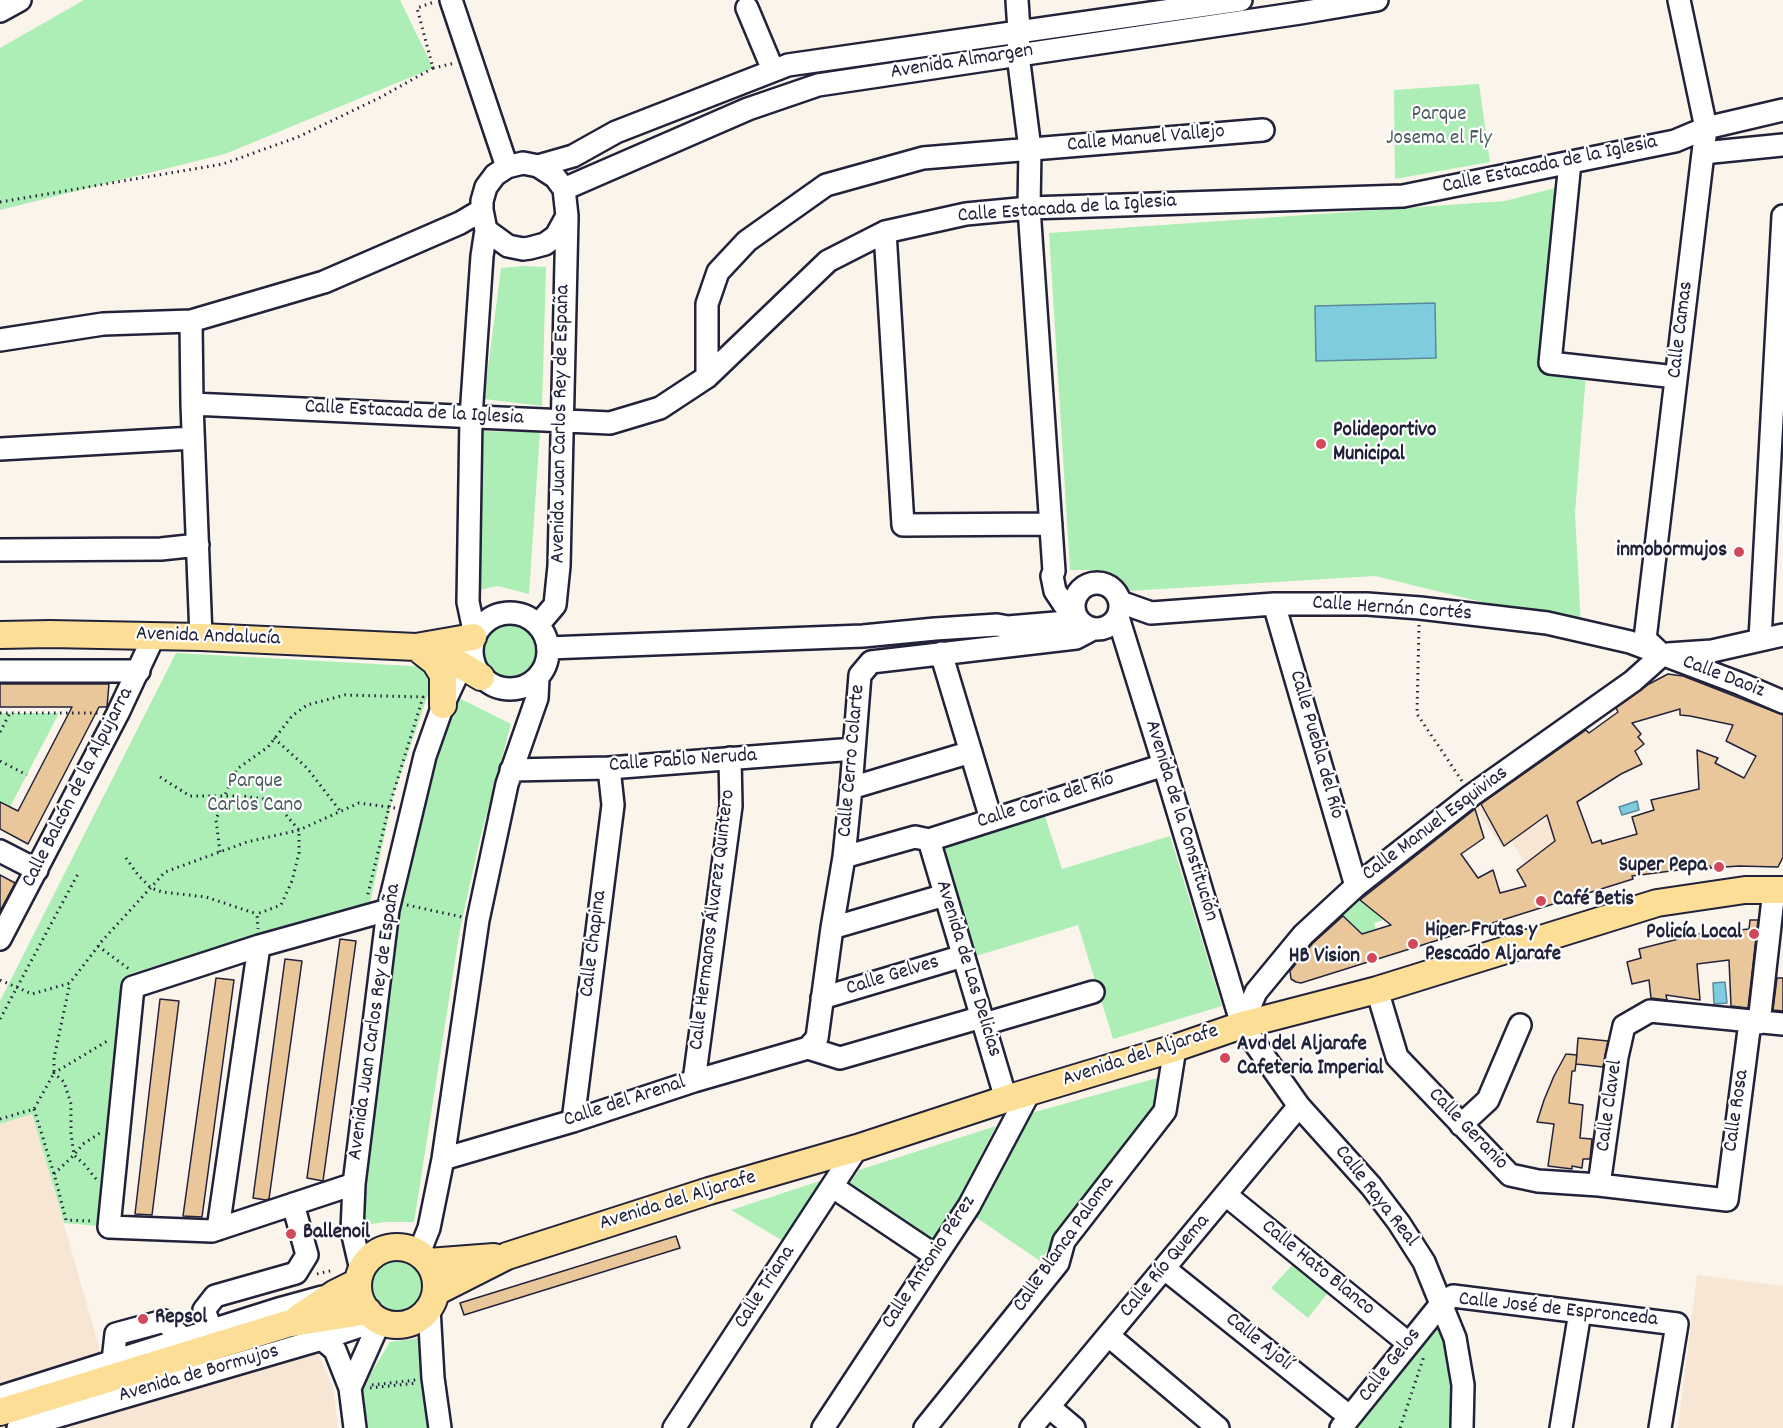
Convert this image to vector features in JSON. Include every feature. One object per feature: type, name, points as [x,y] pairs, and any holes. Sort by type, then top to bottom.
[{"type":"main road","name":"Avenida Andalucía","points":[[0,635],[201,637],[473,651]]},
{"type":"main road","points":[[416,647],[435,662],[443,675],[443,705]]},
{"type":"main road","name":"Avenida del Aljarafe","points":[[433,1300],[507,1256],[709,1191],[857,1148],[1242,1025],[1377,990],[1657,903],[1745,890],[1781,890]]},
{"type":"main road","points":[[393,1247],[406,1248],[423,1258],[433,1271],[436,1282],[433,1300],[421,1317],[400,1325],[389,1324],[375,1318],[359,1293],[360,1276],[369,1258],[393,1247]]},
{"type":"main road","name":"Avenida del Aljarafe","points":[[423,1258],[507,1256]]},
{"type":"main road","name":"Avenida de Bormujos","points":[[287,1324],[360,1276]]},
{"type":"main road","name":"Avenida de Bormujos","points":[[0,1412],[287,1324],[375,1318]]},
{"type":"street","points":[[0,11],[20,0]]},
{"type":"street","points":[[451,0],[507,167]]},
{"type":"street","points":[[1017,0],[1018,55],[1030,149],[1029,208],[1054,571],[1078,611],[1101,630],[1109,627],[1119,610],[1117,594],[1103,584],[1095,583],[1087,585],[1078,611]]},
{"type":"street","name":"Avenida Almargen","points":[[538,166],[573,156],[616,132],[788,65],[1241,0]]},
{"type":"street","name":"Avenida Almargen","points":[[564,189],[748,109],[818,85],[1377,0]]},
{"type":"street","name":"Calle Camas","points":[[1662,655],[1645,639],[1706,128],[1678,0]]},
{"type":"street","points":[[747,8],[773,70]]},
{"type":"street","name":"Calle Estacada de la Iglesia","points":[[192,404],[610,423],[660,408],[707,377],[828,261],[885,232],[966,214],[1029,208],[1403,196],[1675,141],[1706,128],[1783,110]]},
{"type":"street","name":"Calle Manuel Vallejo","points":[[707,377],[707,304],[718,272],[747,241],[826,185],[923,158],[1263,130]]},
{"type":"street","points":[[1703,153],[1783,145]]},
{"type":"street","points":[[1569,162],[1550,363],[1676,377]]},
{"type":"street","points":[[473,651],[480,626],[490,618],[502,613],[515,613],[527,617],[538,625],[545,636],[548,659],[538,678],[528,686],[503,689],[491,685],[473,651],[468,602],[471,417],[484,220],[482,201],[486,187],[495,175],[507,167],[523,163],[538,166],[555,177],[564,189],[567,216],[556,236],[545,244],[523,249],[508,246],[484,220]]},
{"type":"street","name":"Avenida Juan Carlos Rey de España","points":[[538,625],[555,604],[559,566],[567,216]]},
{"type":"street","points":[[1760,639],[1779,375],[1783,216]]},
{"type":"street","points":[[0,340],[103,324],[191,321],[324,282],[450,227],[484,220]]},
{"type":"street","points":[[885,232],[903,525],[1051,524]]},
{"type":"street","points":[[191,321],[201,637]]},
{"type":"street","points":[[0,449],[193,438]]},
{"type":"street","points":[[0,550],[162,549],[198,544]]},
{"type":"street","name":"Calle Hernán Cortés","points":[[1119,610],[1151,613],[1274,604],[1366,604],[1419,608],[1547,623],[1630,642],[1662,655]]},
{"type":"street","name":"Calle Puebla del Río","points":[[1274,604],[1356,886]]},
{"type":"street","name":"Avenida de la Constitución","points":[[1119,610],[1242,1025]]},
{"type":"street","points":[[548,648],[863,636],[997,626],[1007,620],[1078,611]]},
{"type":"street","name":"Calle Cerro Colarte","points":[[808,1048],[817,1038],[844,857],[860,675],[871,662],[1076,638],[1078,611]]},
{"type":"street","points":[[1662,655],[1712,651],[1783,635]]},
{"type":"street","name":"Calle Balcón de la Alpujarra","points":[[0,939],[118,713],[154,636]]},
{"type":"street","name":"Avenida Juan Carlos Rey de España","points":[[360,1276],[352,1231],[354,1184],[389,906],[425,756],[443,705],[473,651]]},
{"type":"street","points":[[941,653],[991,819]]},
{"type":"street","name":"Calle Daoiz","points":[[1662,655],[1742,684],[1783,702]]},
{"type":"street","name":"Calle Manuel Esquivias","points":[[1242,1025],[1256,992],[1303,935],[1356,886],[1472,795],[1633,681],[1662,655]]},
{"type":"street","points":[[0,671],[139,671]]},
{"type":"street","points":[[423,1258],[443,1159],[478,920],[507,784],[537,698],[538,678]]},
{"type":"street","name":"Calle Pablo Neruda","points":[[511,770],[609,768],[854,748]]},
{"type":"street","points":[[851,788],[971,752]]},
{"type":"street","name":"Calle Hermanos Álvarez Quintero","points":[[694,1081],[731,806],[730,758]]},
{"type":"street","name":"Calle Coria del Río","points":[[844,857],[915,837],[928,840],[1164,765]]},
{"type":"street","name":"Calle Chapina","points":[[573,1121],[613,805],[609,768]]},
{"type":"street","name":"Avenida de Las Delicias","points":[[928,840],[983,1021],[1018,1096]]},
{"type":"street","points":[[0,851],[37,870]]},
{"type":"street","name":"Calle Rosa","points":[[1726,1200],[1754,1023],[1781,890]]},
{"type":"street","points":[[832,928],[945,895]]},
{"type":"street","points":[[354,1184],[212,1231],[109,1227],[133,987],[389,906]]},
{"type":"street","points":[[218,1229],[259,946]]},
{"type":"street","name":"Calle Gelves","points":[[822,998],[963,956]]},
{"type":"street","name":"Calle Geranio","points":[[1377,990],[1397,1057],[1510,1175],[1538,1181],[1599,1185],[1726,1200]]},
{"type":"street","points":[[808,1048],[840,1058],[1093,992]]},
{"type":"street","name":"Calle Clavel","points":[[1599,1185],[1617,1057],[1624,1026],[1650,1011],[1754,1023]]},
{"type":"street","points":[[1754,1023],[1783,1024]]},
{"type":"street","name":"Calle Raya Real","points":[[1242,1025],[1299,1106],[1371,1186],[1399,1223],[1424,1262],[1455,1338],[1463,1385],[1462,1428]]},
{"type":"street","points":[[1461,1125],[1488,1100],[1520,1025]]},
{"type":"street","name":"Calle del Arenal","points":[[443,1159],[808,1048]]},
{"type":"street","name":"Calle Blanca Paloma","points":[[925,1428],[1058,1263],[1064,1241],[1165,1112],[1175,1048]]},
{"type":"street","name":"Calle Antonio Pérez","points":[[823,1428],[969,1206],[1018,1096]]},
{"type":"street","name":"Calle Río Quema","points":[[1031,1428],[1299,1106]]},
{"type":"street","name":"Calle Triana","points":[[675,1428],[857,1148]]},
{"type":"street","points":[[833,1187],[936,1256]]},
{"type":"street","name":"Calle Hato Blanco","points":[[1226,1196],[1417,1346]]},
{"type":"street","points":[[212,1331],[204,1310],[215,1296],[296,1273],[307,1255],[293,1204]]},
{"type":"street","name":"Calle Ajolí","points":[[1165,1269],[1346,1423]]},
{"type":"street","name":"Avenida de Bormujos","points":[[0,1396],[334,1294]]},
{"type":"street","name":"Calle José de Espronceda","points":[[1441,1304],[1453,1296],[1677,1324],[1660,1428]]},
{"type":"street","points":[[433,1300],[428,1381],[440,1428]]},
{"type":"street","name":"Calle Gelos","points":[[1346,1423],[1417,1346],[1441,1304]]},
{"type":"street","points":[[1561,1428],[1580,1312]]},
{"type":"street","points":[[350,1389],[375,1318]]},
{"type":"street","name":"Avenida de Bormujos","points":[[25,1427],[322,1340],[375,1318]]},
{"type":"street","points":[[1109,1336],[1218,1428]]},
{"type":"street","points":[[322,1340],[334,1350],[350,1389],[355,1428]]},
{"type":"street","points":[[1049,1407],[1074,1428]]},
{"type":"path","points":[[0,202],[223,164],[298,137],[381,97],[433,68],[414,0]]},
{"type":"path","points":[[417,8],[439,0]]},
{"type":"path","points":[[1419,608],[1417,714],[1472,795]]},
{"type":"path","points":[[220,852],[216,820],[237,769],[268,747],[292,716],[307,705],[345,695],[423,697],[388,807],[367,899]]},
{"type":"path","points":[[0,713],[118,713]]},
{"type":"path","points":[[0,732],[10,713]]},
{"type":"path","points":[[274,738],[307,768],[341,812]]},
{"type":"path","points":[[0,761],[27,775]]},
{"type":"path","points":[[126,858],[151,888],[162,892],[206,897],[257,914],[281,905],[292,881],[299,853],[299,830],[271,800],[242,796],[190,796],[160,777]]},
{"type":"path","points":[[0,1119],[34,1109],[54,1073],[54,1058],[70,983],[98,946],[165,872],[247,842],[299,830],[359,803],[412,809]]},
{"type":"path","points":[[0,1019],[79,872]]},
{"type":"path","points":[[389,906],[463,917]]},
{"type":"path","points":[[257,914],[259,946]]},
{"type":"path","points":[[98,946],[128,970],[139,967]]},
{"type":"path","points":[[0,980],[32,994],[70,983]]},
{"type":"path","points":[[54,1073],[117,1035]]},
{"type":"path","points":[[54,1073],[64,1082],[71,1104],[74,1155],[98,1180]]},
{"type":"path","points":[[34,1109],[66,1220],[95,1221]]},
{"type":"path","points":[[54,1174],[83,1144],[105,1130]]},
{"type":"path","points":[[1400,1428],[1417,1346]]},
{"type":"path","points":[[350,1389],[428,1381]]},
{"type":"path","points":[[350,1389],[428,1381]]},
{"type":"shaded area","points":[[1505,787],[1535,826],[1548,818],[1555,841],[1525,863],[1511,841],[1502,847],[1475,808]]},
{"type":"shaded area","points":[[32,1114],[102,1357],[0,1389],[0,1124]]},
{"type":"shaded area","points":[[1697,1275],[1783,1286],[1783,1428],[1678,1428]]},
{"type":"shaded area","points":[[318,1352],[333,1387],[338,1428],[58,1428]]},
{"type":"green space","points":[[84,0],[400,0],[433,68],[225,154],[0,210],[0,48]]},
{"type":"green space","name":"Parque Josema el Fly","points":[[1479,84],[1490,162],[1395,179],[1394,90]]},
{"type":"green space","name":"Polideportivo Municipal","points":[[1574,183],[1557,357],[1586,374],[1575,513],[1581,626],[1375,576],[1128,591],[1113,578],[1093,570],[1070,570],[1049,233],[1505,201]]},
{"type":"green space","points":[[546,267],[542,406],[484,399],[501,268]]},
{"type":"green space","points":[[480,431],[540,432],[529,594],[498,586],[479,590]]},
{"type":"green space","points":[[504,622],[516,622],[531,630],[539,645],[539,657],[531,672],[516,680],[504,680],[489,672],[481,657],[481,645],[489,630]]},
{"type":"green space","name":"Parque Carlos Cano","points":[[176,653],[429,667],[432,683],[393,796],[370,903],[129,974],[98,1226],[64,1223],[32,1114],[0,1124],[0,1001]]},
{"type":"green space","points":[[459,698],[511,724],[480,839],[460,929],[414,1222],[362,1225],[368,1144],[398,912],[433,757]]},
{"type":"green space","points":[[0,713],[59,713],[10,807],[0,802]]},
{"type":"green space","points":[[1044,813],[1062,869],[1170,836],[1222,1006],[1113,1039],[1078,925],[976,956],[941,844]]},
{"type":"green space","points":[[1360,899],[1384,920],[1374,923],[1376,930],[1363,935],[1342,915]]},
{"type":"green space","points":[[1157,1078],[1158,1101],[1040,1261],[974,1216],[1024,1115]]},
{"type":"green space","points":[[996,1126],[936,1243],[849,1184],[859,1170]]},
{"type":"green space","points":[[826,1179],[785,1242],[731,1210]]},
{"type":"green space","points":[[391,1256],[403,1256],[414,1261],[422,1269],[427,1286],[425,1298],[414,1311],[403,1316],[391,1316],[380,1311],[372,1303],[367,1292],[367,1280],[372,1269],[380,1261]]},
{"type":"green space","points":[[1296,1261],[1330,1290],[1308,1318],[1271,1288]]},
{"type":"green space","points":[[1446,1316],[1455,1407],[1452,1428],[1357,1428]]},
{"type":"green space","points":[[418,1338],[430,1428],[364,1428],[360,1391],[390,1342]]},
{"type":"water","points":[[1435,303],[1436,358],[1316,361],[1315,306]]},
{"type":"water","points":[[1637,801],[1639,810],[1622,815],[1619,807]]},
{"type":"water","points":[[1725,982],[1727,1003],[1714,1004],[1713,983]]},
{"type":"building","points":[[1668,674],[1683,676],[1783,715],[1783,857],[1778,867],[1710,868],[1710,866],[1632,876],[1633,879],[1301,983],[1291,979],[1290,971],[1312,944],[1343,916],[1362,934],[1391,925],[1360,900],[1475,809],[1484,838],[1461,854],[1478,878],[1493,870],[1500,893],[1526,886],[1517,870],[1555,841],[1547,815],[1504,846],[1481,804],[1586,730],[1589,733],[1618,712],[1616,708],[1649,684]],"holes":[[[1680,709],[1680,715],[1733,725],[1726,741],[1756,756],[1744,778],[1715,763],[1718,758],[1697,750],[1699,789],[1651,800],[1654,810],[1632,817],[1637,834],[1602,844],[1601,840],[1592,843],[1577,802],[1621,774],[1642,764],[1635,751],[1644,744],[1638,737],[1641,734],[1632,723]]]},
{"type":"building","points":[[0,684],[109,684],[107,707],[99,707],[28,844],[0,829],[0,802],[18,811],[72,707],[0,707]]},
{"type":"building","points":[[0,875],[15,883],[0,911]]},
{"type":"building","points":[[1750,920],[1758,920],[1748,1008],[1731,1006],[1729,960],[1697,964],[1700,1000],[1666,995],[1667,1000],[1651,998],[1649,980],[1632,984],[1627,962],[1641,958],[1639,949],[1698,934],[1749,929]]},
{"type":"building","points":[[340,939],[356,941],[323,1181],[307,1178]]},
{"type":"building","points":[[285,959],[302,961],[269,1199],[266,1200],[253,1198]]},
{"type":"building","points":[[216,978],[234,980],[202,1217],[183,1216]]},
{"type":"building","points":[[1777,978],[1783,978],[1783,1011],[1773,1010]]},
{"type":"building","points":[[160,999],[179,1001],[152,1215],[135,1214]]},
{"type":"building","points":[[1578,1038],[1608,1041],[1603,1067],[1576,1064]]},
{"type":"building","points":[[1566,1054],[1577,1055],[1575,1071],[1572,1071],[1569,1103],[1583,1105],[1580,1138],[1592,1139],[1590,1159],[1583,1159],[1582,1168],[1572,1166],[1572,1169],[1548,1166],[1554,1124],[1537,1122],[1554,1076]]},
{"type":"building","points":[[676,1236],[680,1248],[464,1315],[460,1303]]},
{"type":"place","name":"Polideportivo Municipal","points":[[1321,444]]},
{"type":"place","name":"inmobormujos","points":[[1739,552]]},
{"type":"place","name":"Super Pepa","points":[[1719,867]]},
{"type":"place","name":"Café Betis","points":[[1541,901]]},
{"type":"place","name":"Policía Local","points":[[1754,934]]},
{"type":"place","name":"Hiper Frutas y Pescado Aljarafe","points":[[1413,944]]},
{"type":"place","name":"HB Vision","points":[[1372,958]]},
{"type":"place","name":"Avd del Aljarafe Cafeteria Imperial","points":[[1225,1058]]},
{"type":"place","name":"Ballenoil","points":[[291,1234]]},
{"type":"place","name":"Repsol","points":[[143,1319]]}]
